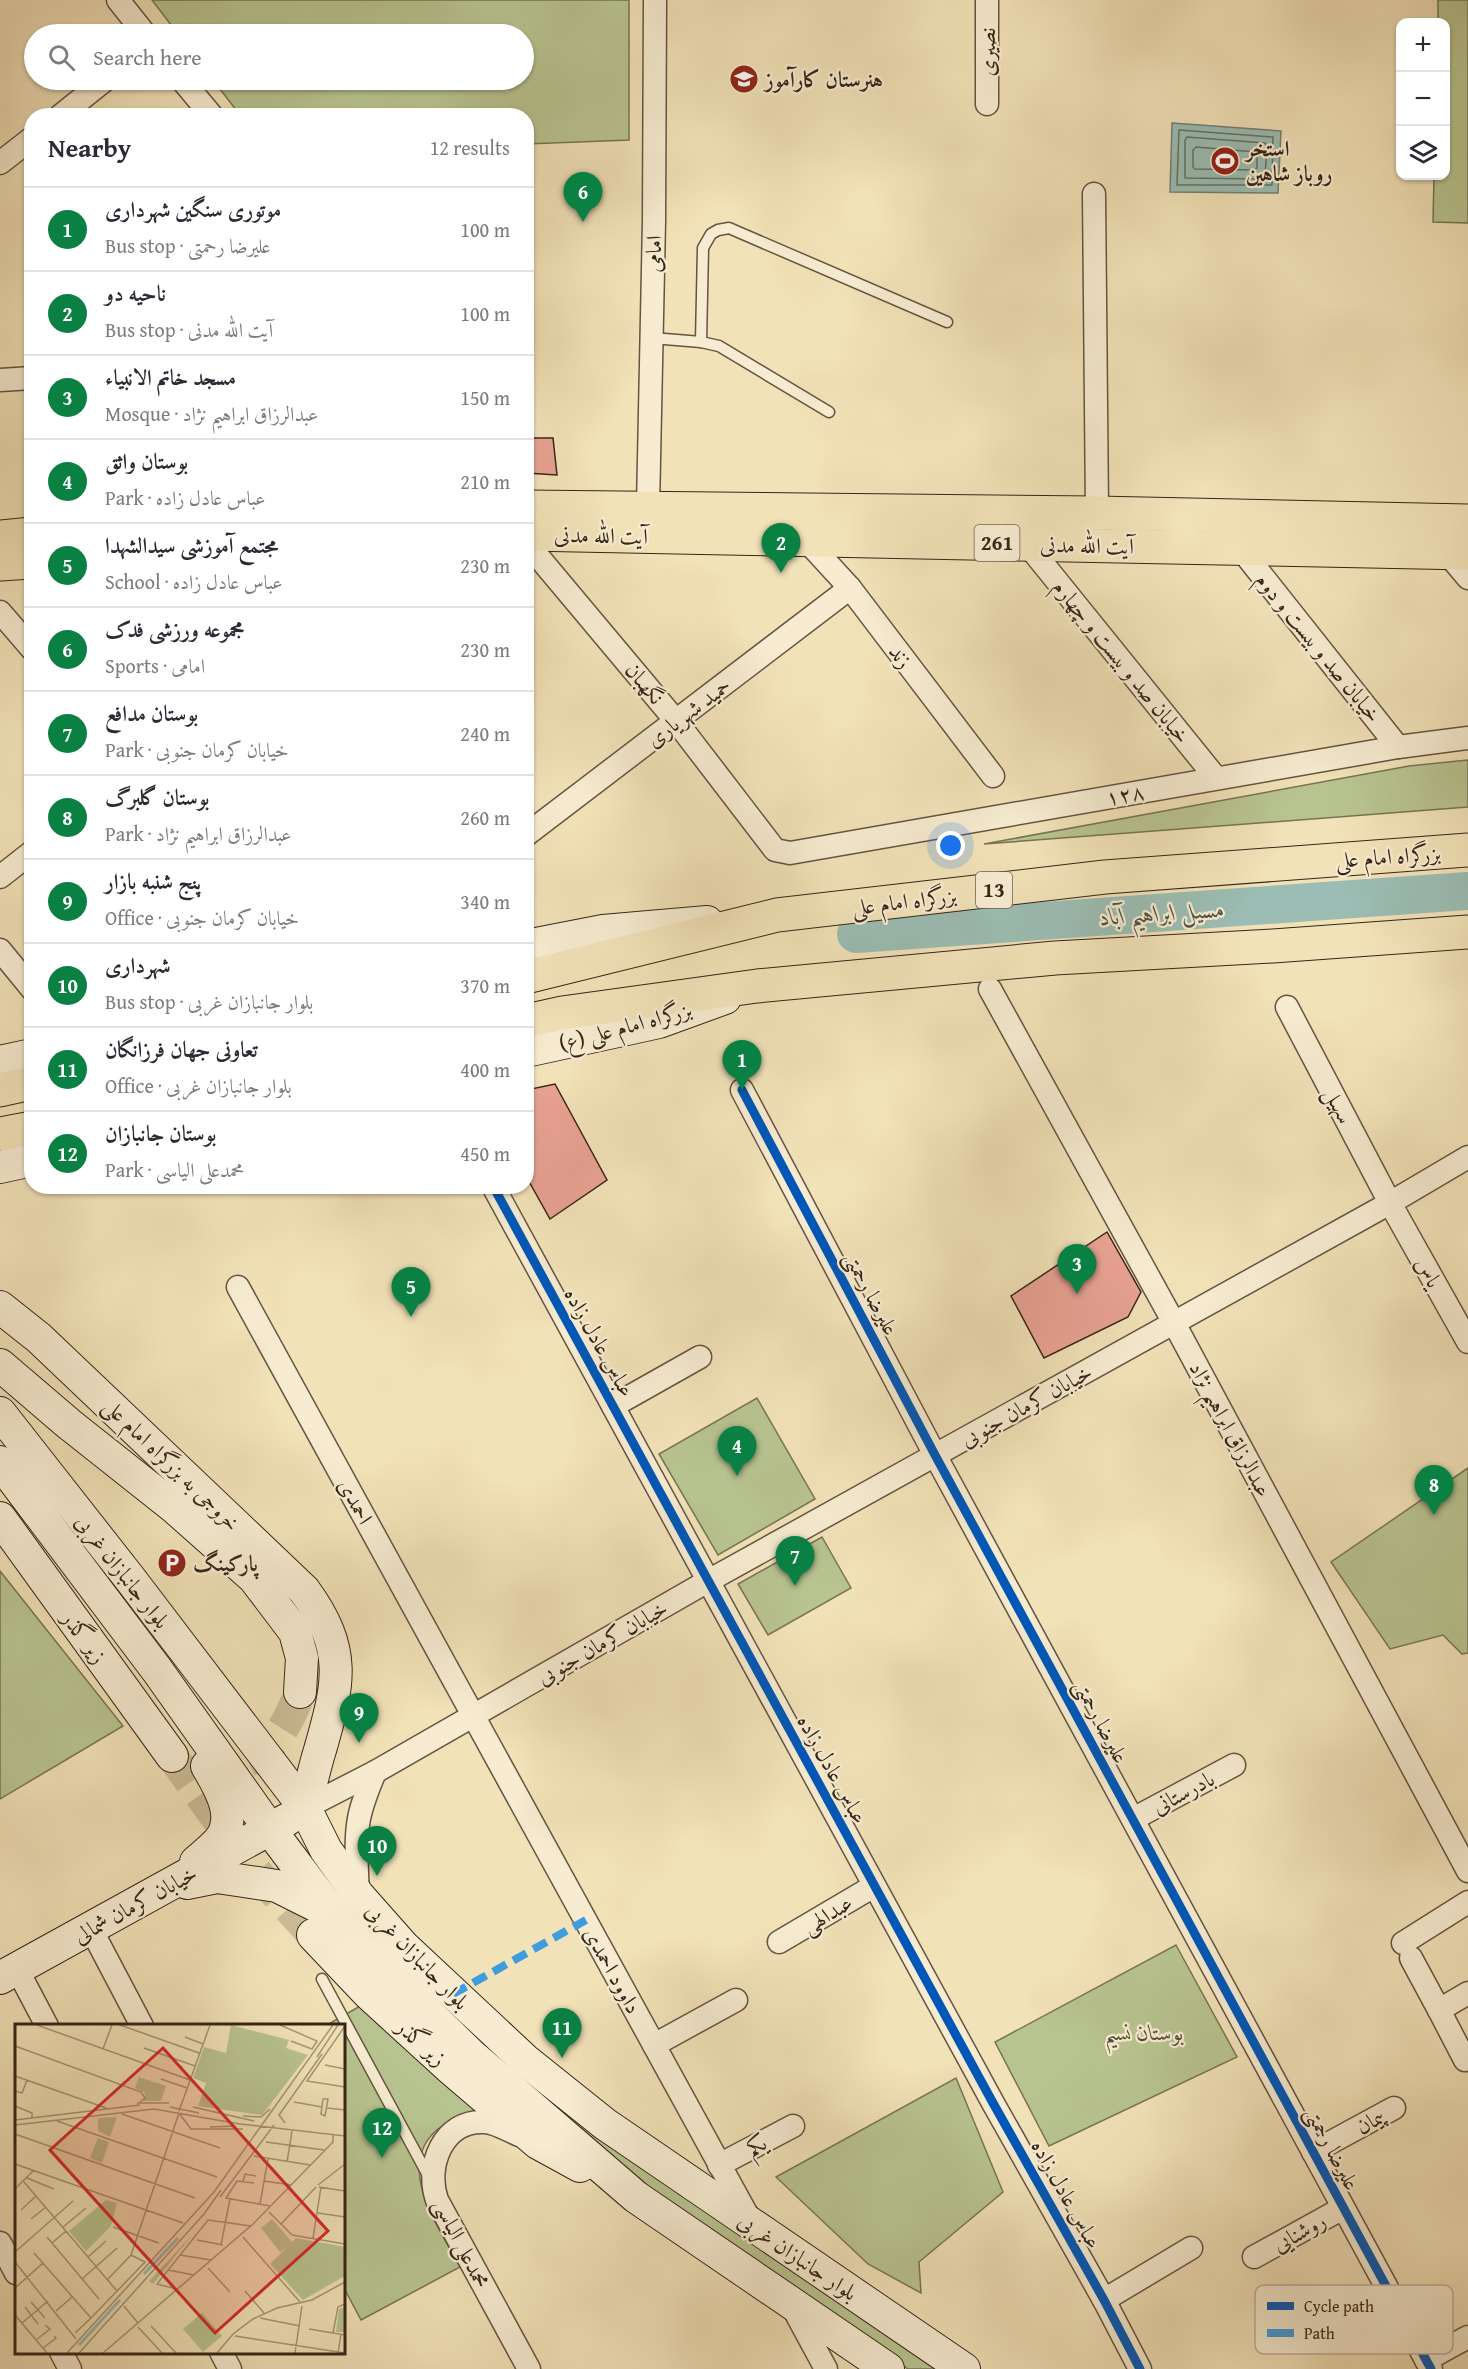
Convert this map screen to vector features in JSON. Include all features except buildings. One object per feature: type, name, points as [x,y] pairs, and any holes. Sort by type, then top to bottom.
[{"type":"main road","name":"آیت الله مدنی","points":[[534,508],[805,539],[1457,553]]},
{"type":"main road","name":"261","points":[[647,522],[1097,513],[1468,521]]},
{"type":"main road","name":"آیت الله مدنی","points":[[534,533],[647,522]]},
{"type":"main road","points":[[0,537],[24,535]]},
{"type":"main road","points":[[0,564],[24,562]]},
{"type":"main road","name":"بزرگراه امام علی","points":[[534,975],[777,915],[1105,877],[1468,850]]},
{"type":"main road","points":[[534,944],[603,931],[777,915]]},
{"type":"main road","points":[[534,1019],[562,1013],[757,986],[1055,958],[1468,932]]},
{"type":"main road","name":"بزرگراه امام علی (ع)","points":[[534,1050],[659,1022],[757,986]]},
{"type":"main road","points":[[0,1062],[24,1057]]},
{"type":"main road","points":[[0,1090],[24,1085]]},
{"type":"main road","points":[[0,1134],[24,1130]]},
{"type":"main road","points":[[0,1167],[24,1162]]},
{"type":"main road","name":"خروجی به بزرگراه امام علی","points":[[0,1307],[39,1338],[91,1386],[304,1590],[319,1610],[332,1646],[337,1678],[334,1700],[305,1808]]},
{"type":"main road","points":[[0,1330],[114,1440],[132,1474]]},
{"type":"main road","points":[[0,1365],[175,1508],[254,1578],[295,1632],[302,1658],[300,1692]]},
{"type":"main road","name":"بلوار جانبازان غربی","points":[[0,1413],[305,1808],[326,1850],[358,1895],[404,1947],[525,2060],[605,2124],[964,2369]]},
{"type":"main road","name":"بلوار جانبازان غربی","points":[[0,1462],[157,1670],[271,1831],[323,1925],[376,1963],[470,2054],[636,2197],[888,2369]]},
{"type":"main road","name":"زیر گذر","points":[[0,1518],[172,1756]]},
{"type":"main road","points":[[157,1670],[180,1719],[221,1788],[226,1808],[225,1826],[218,1842],[165,1888]]},
{"type":"main road","name":"خیابان کرمان جنوبی","points":[[271,1831],[305,1808]]},
{"type":"main road","name":"خیابان کرمان شمالی","points":[[9,1973],[271,1831]]},
{"type":"main road","points":[[165,1888],[217,1877],[277,1886],[323,1925]]},
{"type":"main road","name":"زیر گذر","points":[[323,1925],[369,1995],[538,2143],[636,2197]]},
{"type":"street","points":[[118,0],[137,24]]},
{"type":"street","name":"امامی","points":[[647,522],[652,338],[655,0]]},
{"type":"street","name":"نصیری","points":[[987,0],[987,104]]},
{"type":"street","points":[[70,108],[92,90]]},
{"type":"street","points":[[190,90],[205,108]]},
{"type":"street","points":[[0,163],[24,144]]},
{"type":"street","points":[[1094,194],[1097,513]]},
{"type":"street","points":[[0,380],[24,378]]},
{"type":"street","name":"زند","points":[[805,539],[850,588],[993,776]]},
{"type":"street","name":"خیابان صد و بیست و چهارم","points":[[1027,544],[1216,778]]},
{"type":"street","name":"خیابان صد و بیست و دوم","points":[[1240,548],[1398,747]]},
{"type":"street","name":"نگهبان","points":[[534,552],[676,721],[775,850],[783,853]]},
{"type":"street","points":[[1457,553],[1468,578]]},
{"type":"street","name":"حمید شهریاری","points":[[534,829],[850,588]]},
{"type":"street","points":[[0,612],[24,640]]},
{"type":"street","name":"۱۲۸","points":[[783,853],[1398,747],[1468,738]]},
{"type":"street","points":[[0,877],[24,858]]},
{"type":"street","points":[[0,950],[24,979]]},
{"type":"street","name":"عبدالرزاق ابراهیم نژاد","points":[[990,988],[1174,1323],[1468,1871]]},
{"type":"street","name":"سهیل","points":[[1287,1007],[1390,1203]]},
{"type":"street","name":"علیرضا رحمتی","points":[[742,1090],[936,1455],[1385,2285]]},
{"type":"street","name":"خیابان کرمان جنوبی","points":[[305,1808],[375,1772],[708,1581],[1390,1203],[1468,1157]]},
{"type":"street","name":"عباس عادل زاده","points":[[497,1194],[1140,2369]]},
{"type":"street","name":"یاس","points":[[1390,1203],[1468,1342]]},
{"type":"street","name":"احمدی","points":[[238,1287],[474,1715]]},
{"type":"street","points":[[613,1406],[700,1357]]},
{"type":"street","name":"داوود احمدی","points":[[474,1715],[752,2224]]},
{"type":"street","name":"بادرستانی","points":[[1133,1819],[1234,1765]]},
{"type":"street","points":[[358,1895],[356,1864],[358,1825],[365,1797],[375,1772]]},
{"type":"street","name":"عبدالهی","points":[[780,1942],[874,1886]]},
{"type":"street","points":[[1465,2060],[1407,1951],[1468,1902]]},
{"type":"street","points":[[91,1929],[141,2024]]},
{"type":"street","points":[[9,1973],[46,2024]]},
{"type":"street","points":[[1438,2010],[1468,1993]]},
{"type":"street","points":[[654,2045],[736,2000]]},
{"type":"street","name":"پیمان","points":[[1313,2152],[1394,2108]]},
{"type":"street","name":"محمدعلی الیاسی","points":[[529,2369],[437,2200],[434,2186],[437,2153],[443,2142],[461,2126],[486,2122],[538,2143]]},
{"type":"street","name":"یکم","points":[[719,2165],[793,2126]]},
{"type":"street","name":"روشنایی","points":[[1254,2257],[1343,2208]]},
{"type":"street","points":[[0,2244],[15,2271]]},
{"type":"street","points":[[1104,2300],[1191,2248]]},
{"type":"street","points":[[790,2302],[826,2369]]},
{"type":"street","points":[[1453,2348],[1468,2337]]},
{"type":"street","points":[[62,2354],[70,2369]]},
{"type":"street","points":[[222,2354],[230,2369]]},
{"type":"street","points":[[1428,2365],[1444,2354]]},
{"type":"lane","points":[[701,342],[703,248],[711,234],[729,228],[947,322]]},
{"type":"lane","points":[[652,338],[701,342],[719,346],[829,412]]},
{"type":"lane","points":[[322,1979],[434,2186]]},
{"type":"green space","points":[[152,0],[629,0],[629,140],[534,144],[534,108],[235,108],[221,90],[534,90],[534,24],[170,24]]},
{"type":"green space","points":[[1438,0],[1468,0],[1468,223],[1433,222],[1434,180],[1450,180],[1450,18],[1438,18]]},
{"type":"green space","points":[[1468,760],[1468,807],[984,844],[1409,766]]},
{"type":"green space","points":[[757,1398],[815,1499],[718,1555],[659,1454]]},
{"type":"green space","points":[[1468,1468],[1468,1653],[1462,1654],[1443,1635],[1390,1649],[1331,1562]]},
{"type":"green space","points":[[822,1537],[851,1588],[768,1635],[738,1584]]},
{"type":"green space","points":[[0,1571],[123,1726],[0,1799]]},
{"type":"green space","points":[[318,1863],[629,2152],[686,2198],[935,2369],[908,2369],[678,2213],[433,2002],[316,1881],[314,1864]]},
{"type":"green space","name":"بوستان نسیم","points":[[1176,1945],[1237,2057],[1049,2146],[995,2042]]},
{"type":"green space","points":[[362,2005],[480,2112],[448,2122],[438,2129],[425,2144],[420,2161],[420,2179],[425,2198],[432,2216],[460,2267],[361,2320],[345,2290],[345,2024],[329,2024]]},
{"type":"green space","points":[[956,2078],[1003,2192],[919,2262],[921,2293],[868,2264],[776,2177]]},
{"type":"water","name":"استخر روباز شاهین","points":[[1172,123],[1281,131],[1278,193],[1170,192]]},
{"type":"waterway","name":"مسیل ابراهیم آباد","points":[[856,934],[1468,891]]},
{"type":"tunnel","points":[[201,1764],[221,1767],[238,1765],[265,1750],[285,1724],[300,1692]]},
{"type":"tunnel","points":[[172,1756],[252,1867],[313,1935]]},
{"type":"marked path","points":[[453,1994],[586,1920]]},
{"type":"cycle path","points":[[742,1090],[935,1455],[1385,2285]]},
{"type":"cycle path","points":[[497,1194],[1140,2369]]},
{"type":"cycle path","points":[[1423,2354],[1431,2369]]},
{"type":"place","name":"هنرستان کارآموز","points":[[744,79]]},
{"type":"place","name":"استخر روباز شاهین","points":[[1225,161]]},
{"type":"place","name":"مجموعه ورزشی فدک","points":[[583,222]]},
{"type":"place","name":"ناحیه دو","points":[[781,573]]},
{"type":"place","name":"موتوری سنگین شهرداری","points":[[742,1090]]},
{"type":"place","name":"مسجد خاتم الانبیاء","points":[[1077,1294]]},
{"type":"place","name":"مجتمع آموزشی سیدالشهدا","points":[[411,1317]]},
{"type":"place","name":"بوستان واثق","points":[[737,1476]]},
{"type":"place","name":"بوستان گلبرگ","points":[[1434,1515]]},
{"type":"place","name":"پارکینگ","points":[[172,1563]]},
{"type":"place","name":"بوستان مدافع","points":[[795,1586]]},
{"type":"place","name":"پنج شنبه بازار","points":[[359,1743]]},
{"type":"place","name":"شهرداری","points":[[377,1876]]},
{"type":"place","name":"تعاونی جهان فرزانگان","points":[[562,2058]]},
{"type":"place","name":"بوستان جانبازان","points":[[382,2158]]}]
